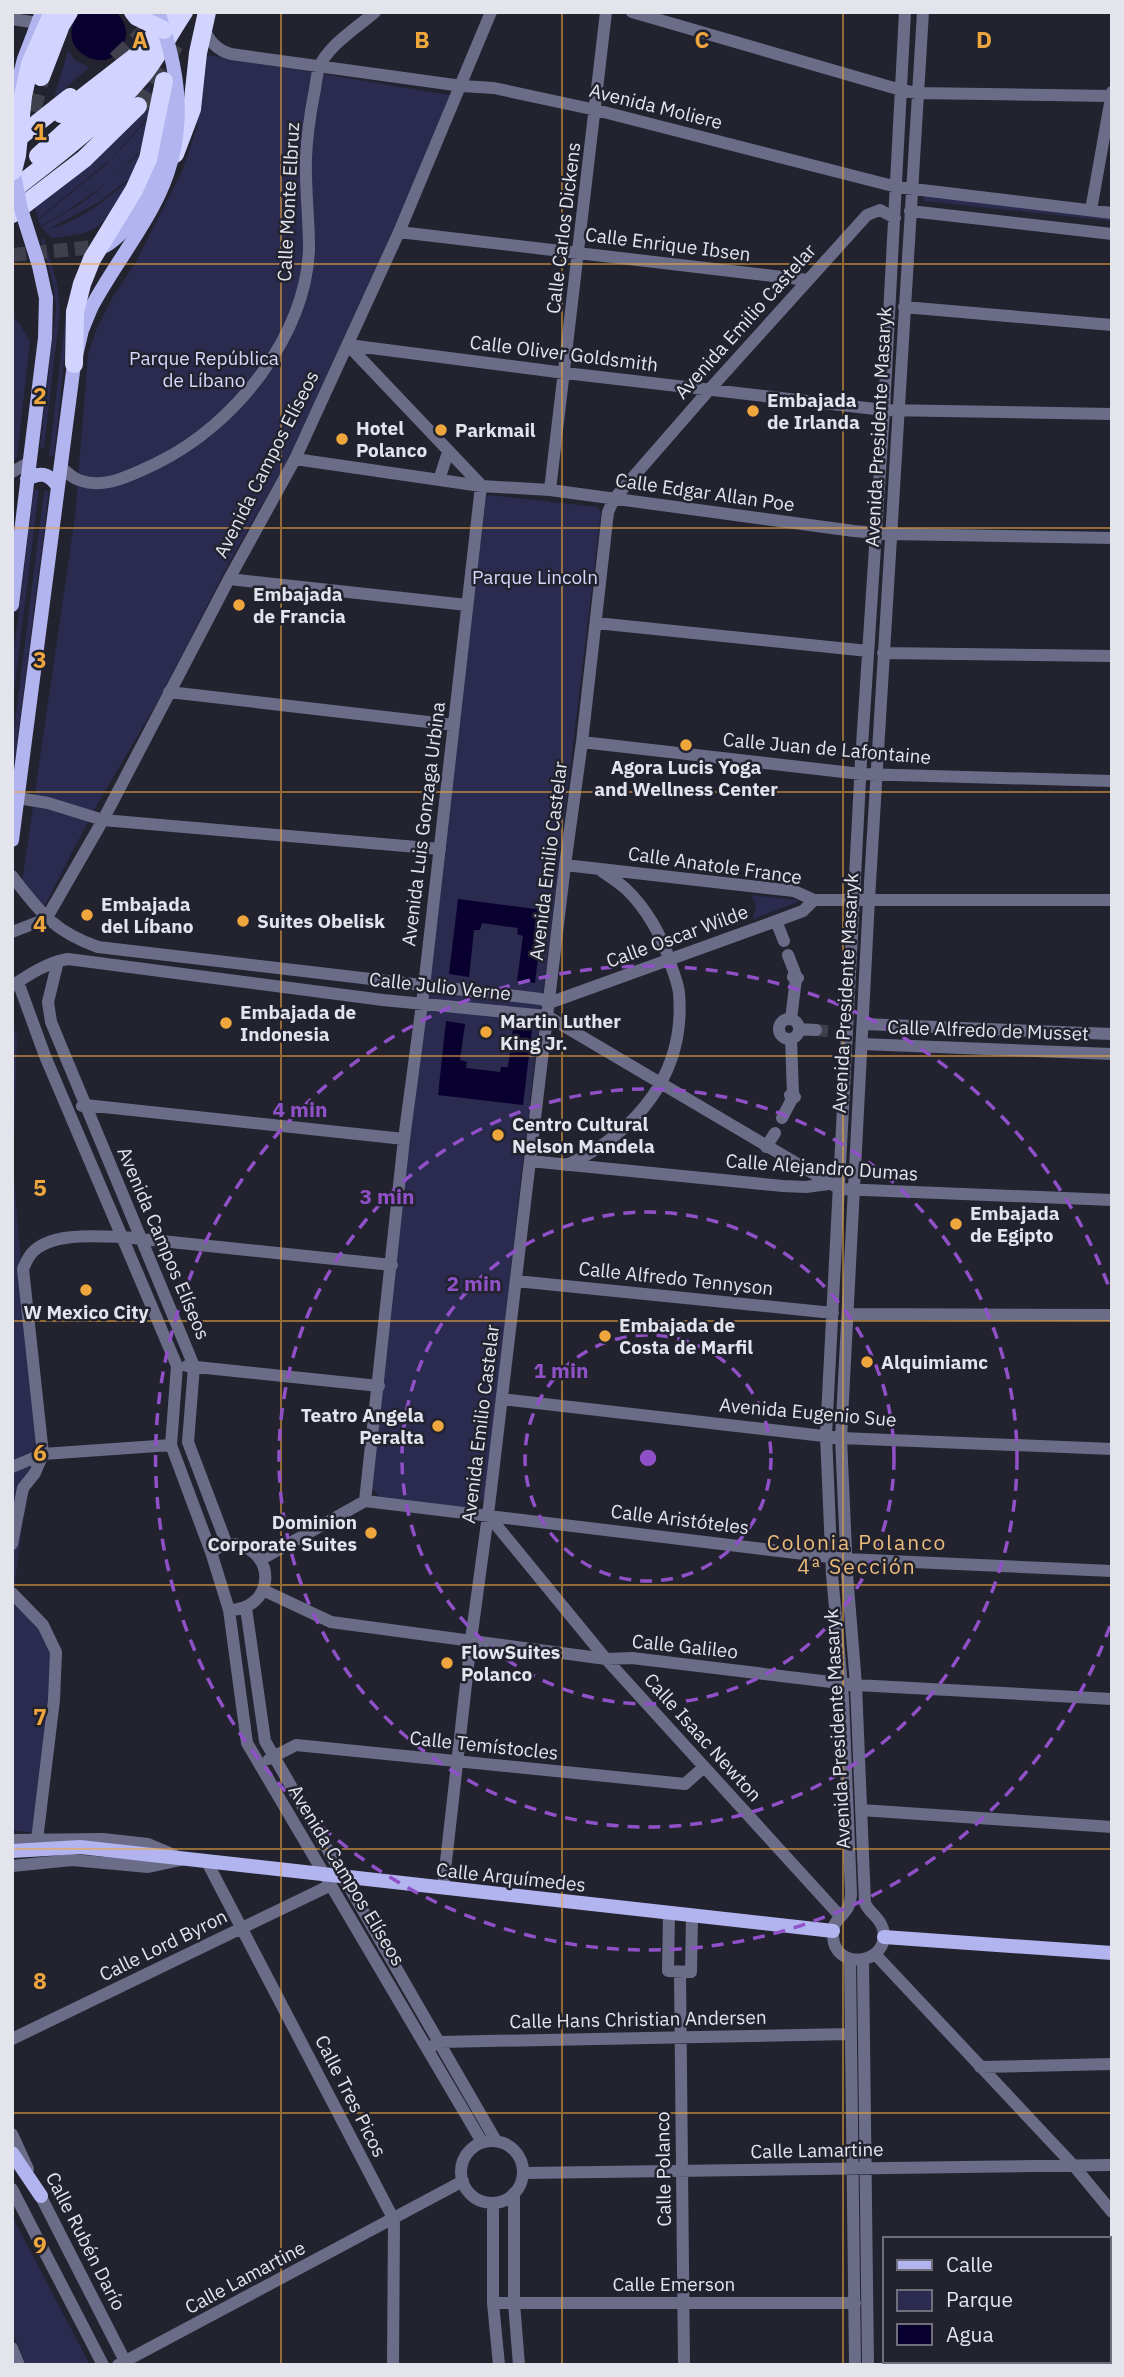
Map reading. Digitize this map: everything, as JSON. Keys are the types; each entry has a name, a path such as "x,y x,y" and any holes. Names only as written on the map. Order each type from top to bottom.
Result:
{"highway":[{"path":"13,170 30,64 40,25 53,12"},
{"path":"41,77 69,12"},
{"path":"133,12 137,17 167,21"},
{"path":"12,191 73,143 114,106 142,75 184,12"},
{"path":"164,164 192,108 205,19"},
{"path":"13,170 101,101 118,84 167,21"},
{"path":"12,153 146,48"},
{"path":"12,143 116,60"},
{"path":"74,364 92,259 130,198 148,159 164,81"},
{"path":"12,214 84,159 138,106"}],"main road":[{"path":"83,310 152,208 164,164 176,135 178,83 169,53 167,21 158,12"},
{"path":"12,74 24,58 40,25"},
{"path":"105,246 129,224 164,164 164,81 169,53"},
{"path":"13,100 24,58"},
{"path":"12,605 45,338 46,311 43,282 21,209 13,170"},
{"path":"12,840 15,798 74,364"},
{"path":"27,479 36,474 44,474 51,477 57,485"},
{"name":"Calle Arquímedes","path":"12,1851 80,1847 333,1880 443,1888 833,1931"},
{"path":"884,1937 1112,1953"},
{"path":"12,2153 41,2196"}],"street":[{"path":"319,67 334,48 375,12"},
{"name":"Avenida Campos Elíseos","path":"46,919 103,820 295,459 399,232 491,12"},
{"name":"Calle Carlos Dickens","path":"550,490 606,12"},
{"path":"632,12 917,93 1111,94 1091,210"},
{"name":"Avenida Presidente Masaryk","path":"884,1937 881,1923 867,1909 865,1903 856,1685 846,1559 841,1438 890,534 895,218 905,12"},
{"name":"Avenida Presidente Masaryk","path":"833,1931 840,1916 851,1903 826,1436 876,532 904,307 923,12"},
{"path":"12,19 40,25"},
{"name":"Avenida Moliere","path":"205,19 211,43 225,52 319,67 494,88 596,110 897,187 1112,213"},
{"name":"Calle Monte Elbruz","path":"60,466 82,481 98,482 135,473 185,449 228,412 276,351 294,320 306,276 309,247 306,158 319,67"},
{"name":"Avenida Emilio Castelar","path":"443,1888 565,865 583,742 608,512 614,499 709,390 867,215 880,210 895,218"},
{"path":"910,211 1112,234"},
{"name":"Calle Enrique Ibsen","path":"399,232 808,280"},
{"path":"904,307 1112,325"},
{"path":"348,345 481,486"},
{"name":"Calle Oliver Goldsmith","path":"348,345 891,410 1112,414"},
{"path":"439,480 448,452"},
{"name":"Calle Edgar Allan Poe","path":"295,459 481,486 550,490 890,534 1112,538"},
{"path":"12,472 30,462"},
{"name":"Avenida Luis Gonzaga Urbina","path":"365,1501 404,1139 481,486"},
{"path":"229,579 467,606"},
{"path":"596,623 869,651"},
{"path":"883,653 1112,656"},
{"path":"169,692 454,725"},
{"name":"Calle Juan de Lafontaine","path":"583,742 861,774 1112,782"},
{"path":"15,798 48,803 103,820 440,849"},
{"name":"Calle Anatole France","path":"565,865 794,891 814,900 1112,900"},
{"path":"567,1165 593,1153 640,1114 661,1084 673,1057 680,1021 679,990 665,945 647,915 626,890 600,869"},
{"name":"Calle Julio Verne","path":"12,876 46,919 75,940 98,947 541,999 548,1010 661,1084 828,1184"},
{"name":"Calle Oscar Wilde","path":"548,1010 669,959 803,911 814,900"},
{"path":"12,932 46,919"},
{"path":"776,921 783,941"},
{"path":"782,1118 792,1096 796,976 788,954"},
{"name":"Avenida Campos Elíseos","path":"58,961 48,1002 51,1022 194,1366 188,1442 227,1545"},
{"name":"Calle Julio Verne","path":"15,984 58,961 94,961 383,1000 548,1010"},
{"path":"383,1000 391,991 385,981"},
{"name":"Avenida Campos Elíseos","path":"15,984 177,1366 172,1445 229,1610 247,1743 433,2045 496,2141"},
{"name":"Calle Alfredo de Musset","path":"863,1024 1112,1034"},
{"path":"794,1029 816,1030"},
{"path":"834,1032 848,1033"},
{"name":"Calle Alfredo de Musset","path":"862,1044 1112,1054"},
{"path":"69,1113 85,1104 404,1139"},
{"path":"766,1147 775,1133"},
{"name":"Calle Alejandro Dumas","path":"530,1161 783,1186 828,1184 840,1189 855,1190 1112,1200"},
{"path":"12,1545 23,1488 35,1474 43,1454 23,1269 33,1252 55,1239 123,1237 392,1265"},
{"name":"Calle Alfredo Tennyson","path":"516,1282 833,1313"},
{"path":"848,1314 1112,1315"},
{"path":"177,1366 379,1386"},
{"name":"Avenida Eugenio Sue","path":"502,1399 841,1438 1112,1449"},
{"path":"12,1467 43,1454 172,1445"},
{"path":"260,1560 365,1501"},
{"name":"Calle Aristóteles","path":"365,1501 846,1559 1112,1571"},
{"name":"Calle Isaac Newton","path":"488,1515 606,1659 840,1916"},
{"path":"211,1552 227,1545 243,1546 260,1560 265,1574 263,1590 256,1601 246,1608 229,1610"},
{"name":"Calle Galileo","path":"263,1590 331,1622 606,1659 632,1658 841,1684 1112,1699"},
{"path":"12,1593 43,1625 56,1652 54,1700 37,1840"},
{"name":"Avenida Campos Elíseos","path":"246,1608 265,1741 333,1880"},
{"name":"Calle Temístocles","path":"260,1765 296,1745 685,1784 704,1767"},
{"path":"861,1810 1112,1827"},
{"name":"Calle Arquímedes","path":"12,1840 103,1839 148,1844 185,1860"},
{"name":"Calle Arquímedes","path":"12,1866 72,1860 148,1867 185,1860"},
{"name":"Calle Tres Picos","path":"207,1862 394,2220 393,2365"},
{"name":"Calle Lord Byron","path":"12,2039 243,1928 333,1880"},
{"path":"669,1913 668,1971 691,1972 692,1916"},
{"path":"833,1931 837,1949 863,1958 980,2067 1074,2166 1112,2212"},
{"path":"863,1958 880,1949 884,1937"},
{"path":"863,1958 851,2034 868,2365"},
{"path":"855,2365 863,1958"},
{"name":"Calle Polanco","path":"680,1972 684,2365"},
{"name":"Calle Hans Christian Andersen","path":"433,2045 851,2034"},
{"name":"Avenida Campos Elíseos","path":"433,2045 482,2142"},
{"path":"980,2067 1112,2064"},
{"name":"Calle Rubén Darío","path":"12,2134 123,2364"},
{"path":"496,2141 513,2148 522,2164 523,2173 514,2193 493,2203 480,2200 470,2193 463,2181 461,2169 472,2148 482,2142 496,2141"},
{"name":"Calle Lamartine","path":"523,2173 1112,2165"},
{"name":"Calle Lamartine","path":"123,2364 463,2181"},
{"path":"12,2189 103,2365"},
{"path":"514,2193 514,2303 519,2365"},
{"path":"493,2203 493,2303 499,2365"},
{"name":"Calle Emerson","path":"493,2303 855,2303"},
{"path":"12,2348 19,2365"}],"green space":[{"path":"68,51 76,61 90,67 54,98"},
{"name":"Parque República de Líbano","path":"202,54 455,96 289,457 229,563 162,694 94,810 43,909 22,883 75,516 88,355 97,328 114,295 136,262 182,171 197,127"},
{"path":"150,85 149,116 111,159 38,219 34,205"},
{"path":"149,118 143,148 113,178 143,150 133,176 99,202 49,229 83,215 133,177 120,201 112,206 119,203 112,213 91,230 52,238 41,227 82,203 108,182 41,226 38,220 107,164"},
{"path":"924,192 1112,212 1112,221 924,201"},
{"path":"41,239 44,239 57,283 60,310 44,448 40,447 56,308"},
{"path":"71,295 54,457 49,456 65,321"},
{"path":"12,316 30,342 17,457 12,463"},
{"path":"34,489 39,490 12,708 12,666"},
{"path":"44,491 49,491 13,776 12,745"},
{"name":"Parque Lincoln","path":"490,495 597,507 601,512 523,1160 486,1495 475,1508 381,1499 371,1487 486,497"},
{"path":"751,895 798,902 753,919 756,905"},
{"path":"12,1024 17,1036 13,1169 39,1473 27,1490 14,1590 55,1652 36,1833 12,1830"},
{"path":"12,2216 90,2365 26,2365 12,2331"}],"water":[{"path":"81,12 117,13 124,24 126,35 116,54 106,60 95,60 76,47 72,37 73,25"},
{"path":"458,899 544,910 535,983 517,981 523,936 517,934 518,928 482,923 480,930 474,930 469,977 449,974"},
{"path":"446,1021 465,1024 460,1060 467,1062 466,1068 500,1072 501,1067 508,1067 513,1028 532,1030 523,1105 438,1095"}],"tunnel":[{"path":"116,60 154,24"},
{"path":"138,106 148,96 178,38"},
{"path":"19,135 31,114 41,77"},
{"path":"12,255 105,246"},
{"path":"816,1030 834,1032"}],"place":[{"name":"Embajada de Irlanda","path":"753,411"},
{"name":"Parkmail","path":"441,430"},
{"name":"Hotel Polanco","path":"342,439"},
{"name":"Embajada de Francia","path":"239,605"},
{"name":"Agora Lucis Yoga and Wellness Center","path":"686,745"},
{"name":"Embajada del Líbano","path":"87,915"},
{"name":"Suites Obelisk","path":"243,921"},
{"name":"Embajada de Indonesia","path":"226,1023"},
{"name":"Martin Luther King Jr.","path":"486,1032"},
{"name":"Centro Cultural Nelson Mandela","path":"498,1135"},
{"name":"Embajada de Egipto","path":"956,1224"},
{"name":"W Mexico City","path":"86,1290"},
{"name":"Embajada de Costa de Marfil","path":"605,1336"},
{"name":"Alquimiamc","path":"867,1362"},
{"name":"Teatro Angela Peralta","path":"438,1426"},
{"name":"Dominion Corporate Suites","path":"371,1533"},
{"name":"FlowSuites Polanco","path":"447,1663"}],"district":[{"name":"Colonia Polanco 4ª Sección","path":"857,1554"}]}
